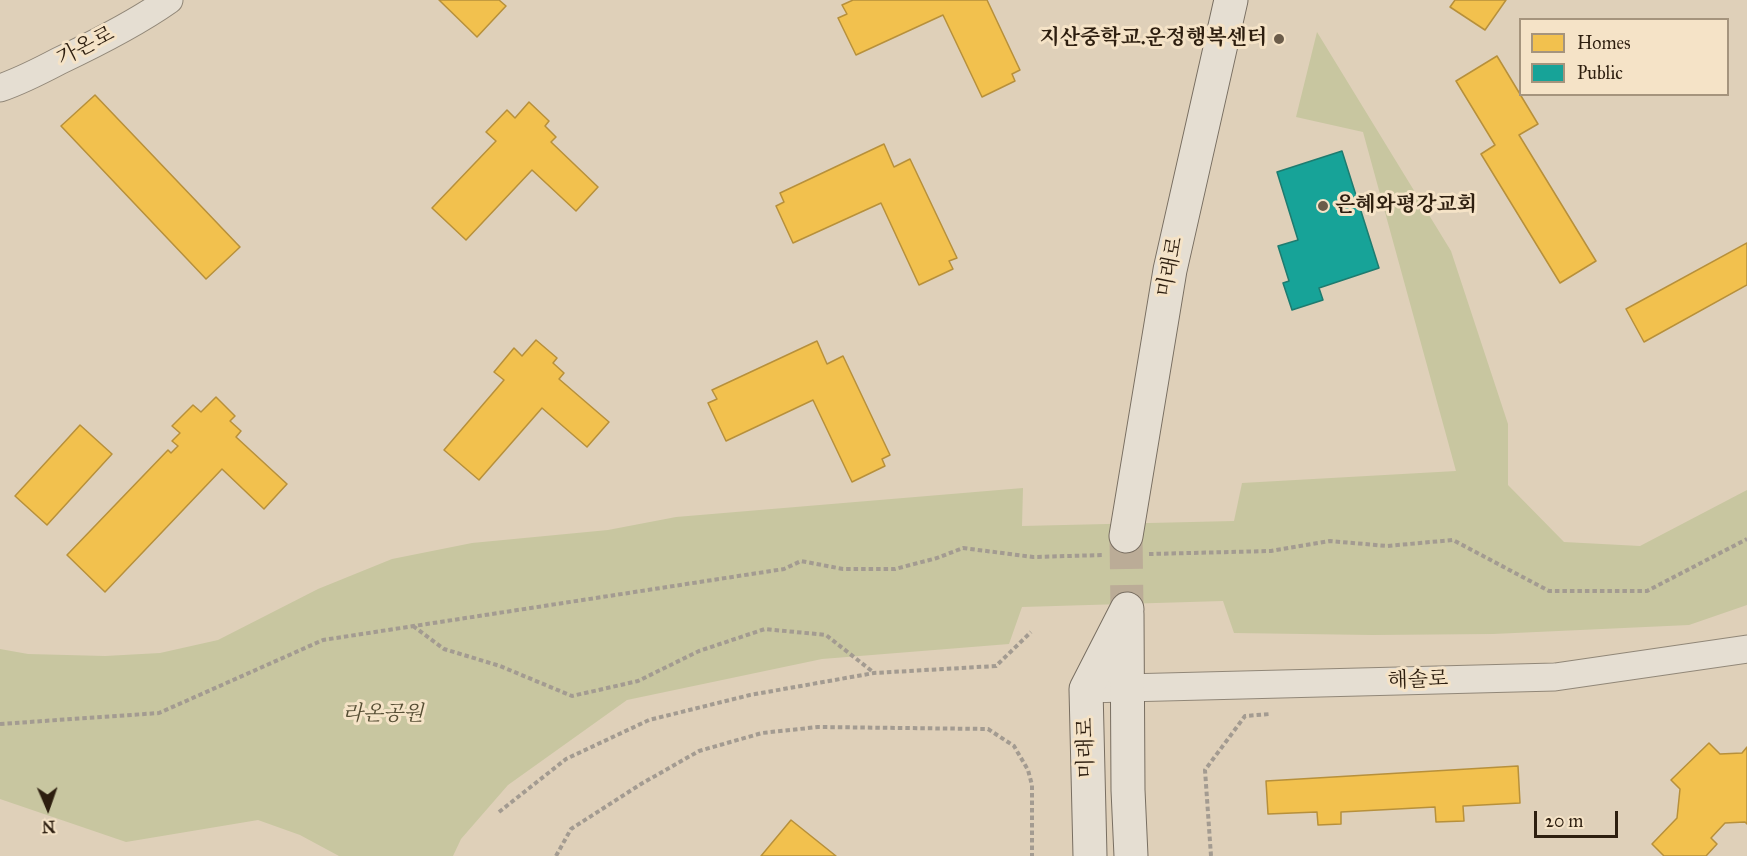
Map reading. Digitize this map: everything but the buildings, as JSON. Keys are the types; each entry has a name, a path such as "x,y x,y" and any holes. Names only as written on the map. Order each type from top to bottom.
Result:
{"main road":[{"name":"미래로","path":"1123,549 1170,270 1231,0"},
{"name":"미래로","path":"1090,856 1086,689 1127,609 1128,790 1131,856"}],"street":[{"name":"가온로","path":"0,88 15,83 92,45 169,0"},
{"name":"해솔로","path":"1086,689 1555,677 1747,649"}],"path":[{"path":"0,724 159,713 323,640 784,569 801,561 843,569 895,569 963,548 1032,557 1123,549 1271,551 1330,541 1387,546 1453,540 1549,591 1647,591 1747,539"},
{"path":"413,626 444,649 500,666 572,696 638,681 699,651 765,629 826,635 874,673"},
{"path":"499,812 566,759 649,720 750,695 874,673 996,666 1031,632"},
{"path":"1210,856 1205,770 1245,716 1280,714"},
{"path":"556,856 571,828 699,751 762,734 818,727 988,729 1014,746 1028,770 1032,784 1032,856"}],"green space":[{"name":"라온공원","path":"1317,32 1451,251 1508,424 1508,485 1564,542 1640,546 1747,490 1747,605 1689,625 1493,634 1372,635 1234,633 1223,601 1022,607 1009,644 822,659 627,700 508,785 461,839 453,856 339,856 300,835 258,820 126,842 0,799 0,649 28,654 105,656 160,653 218,640 318,589 392,559 472,543 608,530 676,517 1023,488 1022,526 1234,521 1242,483 1456,471 1363,132 1296,117"}],"tunnel":[{"path":"1126,536 1127,609"}],"place":[{"name":"지산중학교.운정행복센터","path":"1279,39"},
{"name":"은혜와평강교회","path":"1323,206"}]}
